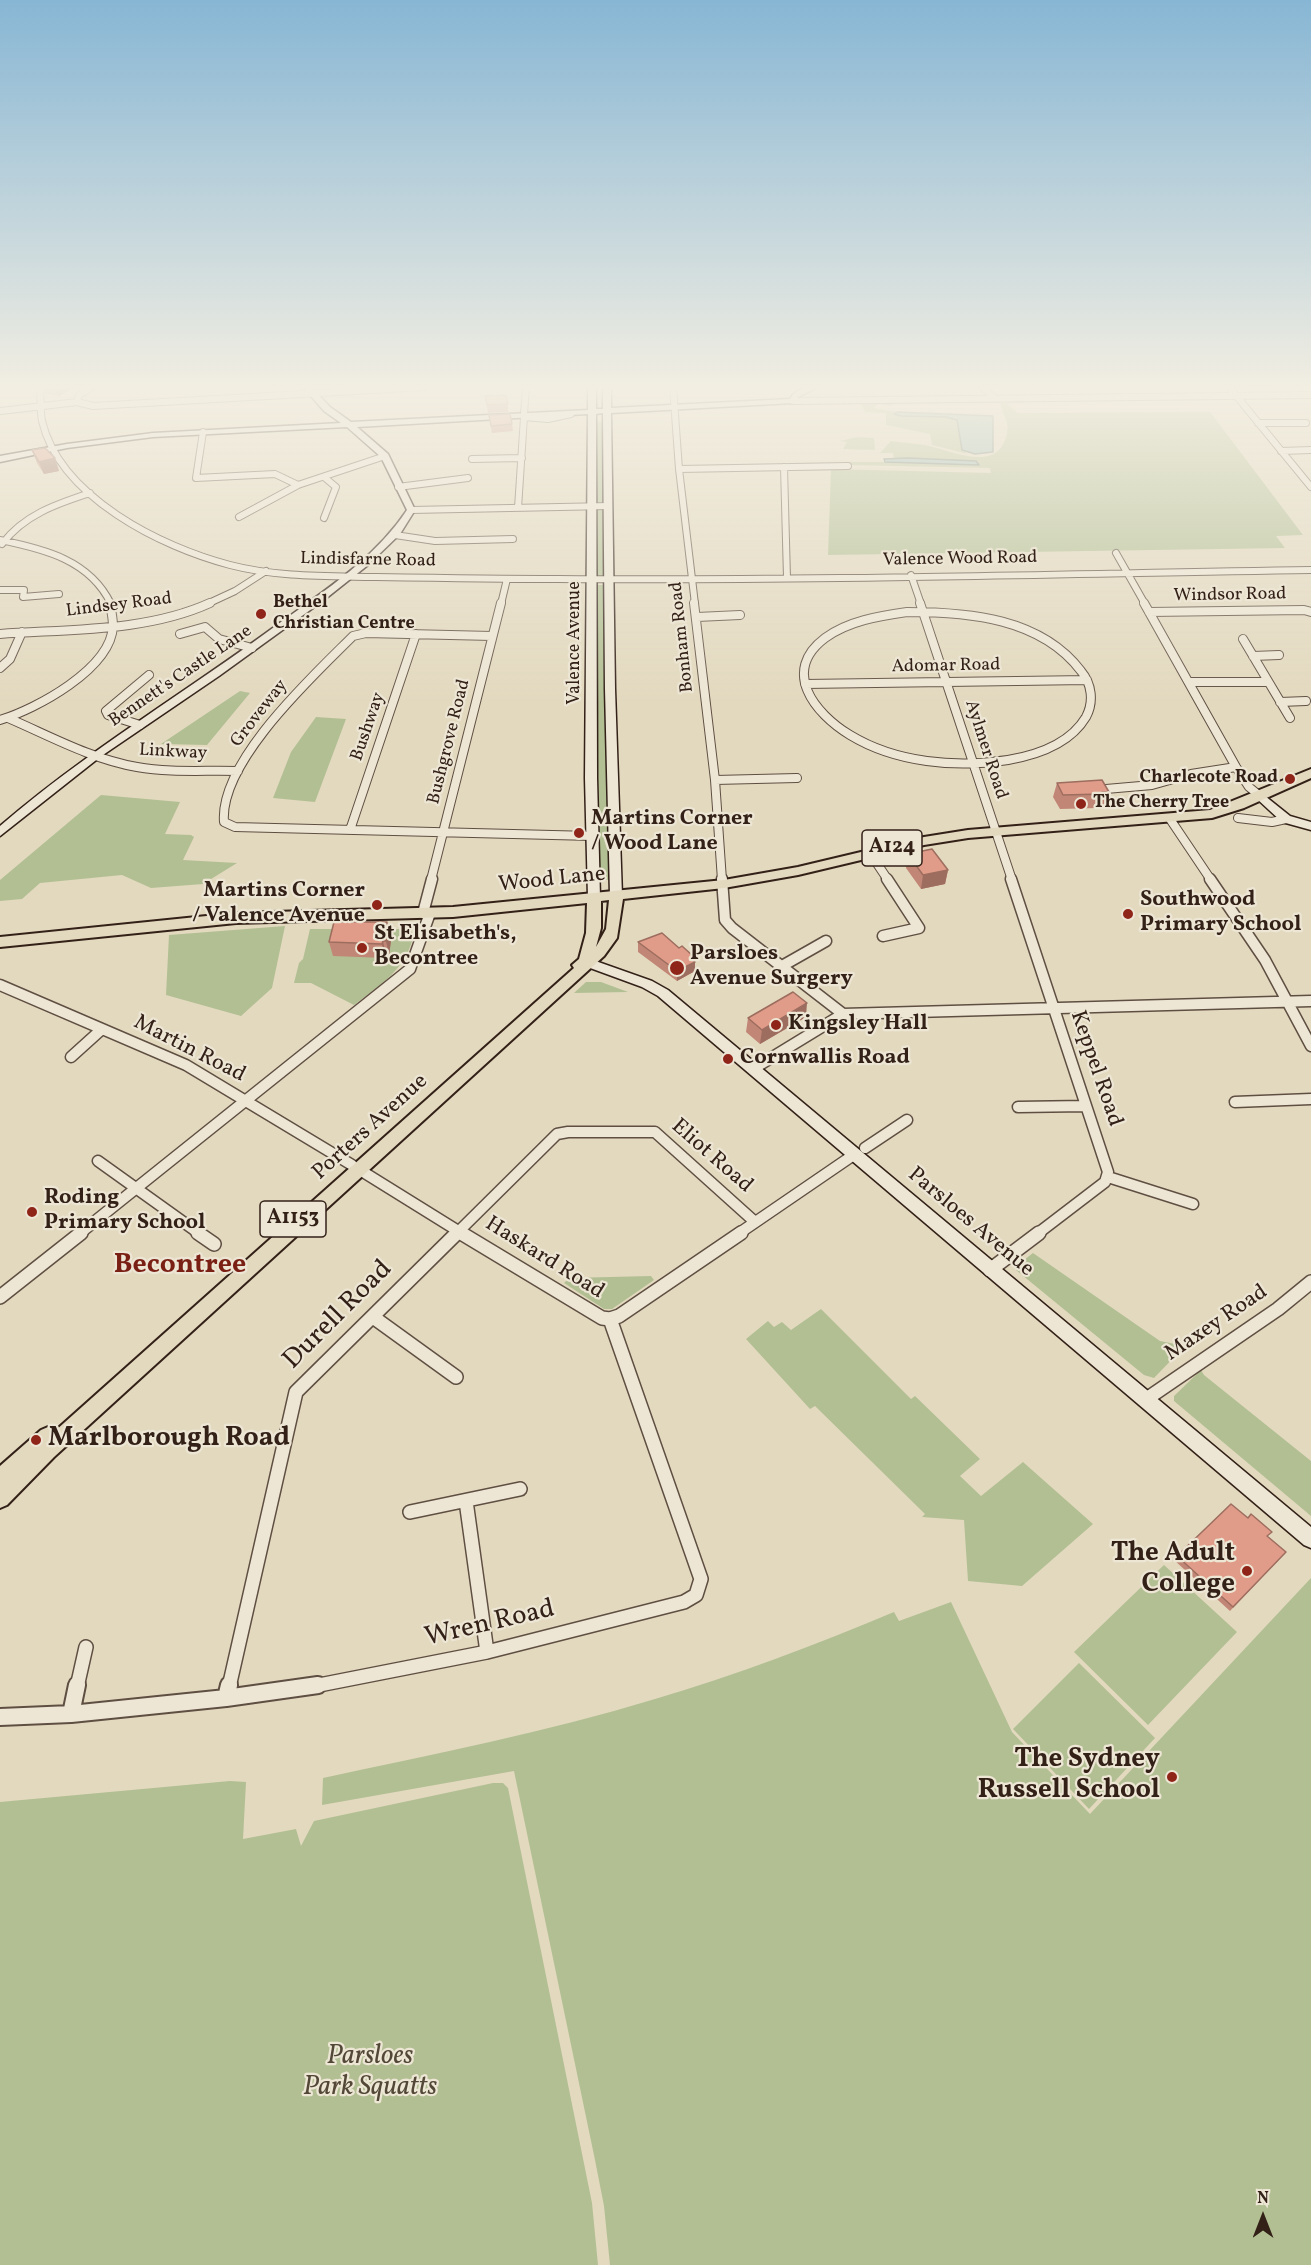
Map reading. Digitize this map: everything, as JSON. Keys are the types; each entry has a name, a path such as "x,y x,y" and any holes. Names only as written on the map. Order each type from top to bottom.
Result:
{"main road":[{"name":"Wood Lane","path":"0,942 236,918 342,913 426,913 724,884 798,871 924,841 996,832 1212,814 1311,773"},
{"name":"Porters Avenue","path":"0,1498 48,1451 574,967 597,957 613,936 616,896"},
{"path":"587,962 586,952 594,928 594,898"},
{"name":"Porters Avenue","path":"0,1479 356,1168"}],"street":[{"path":"1,543 21,522 90,493"},
{"name":"Lindisfarne Road","path":"90,493 142,530 169,544 231,565 266,571 348,576 609,580"},
{"path":"239,517 284,493"},
{"path":"324,518 334,493"},
{"path":"401,493 411,510 609,506"},
{"path":"519,508 520,493"},
{"name":"Valence Avenue","path":"592,493 594,898"},
{"name":"Valence Avenue","path":"609,493 613,829 616,896"},
{"name":"Bonham Road","path":"683,493 715,780 725,920 732,928 843,1014"},
{"path":"785,493 788,578"},
{"name":"Bennett's Castle Lane","path":"0,832 44,794 97,755 252,648 348,576 395,535 405,524 411,510"},
{"path":"395,535 435,541 513,539"},
{"path":"1,543 45,549 85,570 106,590 113,606 113,625 105,650 86,674 53,696 4,719"},
{"path":"1116,553 1249,787 1286,819 1311,826"},
{"name":"Valence Wood Road","path":"609,580 1311,570"},
{"name":"Lindsey Road","path":"0,634 158,620 204,608 244,588 266,571"},
{"name":"Aylmer Road","path":"911,576 996,832"},
{"name":"Bushgrove Road","path":"0,1297 410,969 424,935 426,913 442,833 507,579"},
{"path":"0,591 24,590 23,597 60,594"},
{"name":"Windsor Road","path":"1149,612 1304,610 1311,612"},
{"path":"923,612 955,613 987,618 1032,633 1067,654 1088,680 1092,699 1090,709 1079,728 1051,747 1029,755 973,763 918,758 867,743 824,716 813,703 805,684 804,675 808,658 829,636 851,624 877,616 923,612"},
{"path":"697,616 740,615"},
{"path":"180,634 205,627 219,639 252,648"},
{"path":"0,668 10,659 22,632"},
{"name":"Groveway","path":"492,636 366,633 352,636 293,696 253,746 238,771 222,817 229,825 592,836"},
{"name":"Bushway","path":"350,830 416,634"},
{"path":"1242,639 1290,718"},
{"path":"1253,656 1279,655"},
{"path":"140,725 108,715 106,711 149,675"},
{"name":"Adomar Road","path":"805,684 1088,680"},
{"path":"1189,682 1268,682"},
{"path":"1280,702 1306,701"},
{"name":"Linkway","path":"4,719 134,767 154,770 238,771"},
{"path":"1107,789 1152,785 1191,774 1236,767"},
{"path":"715,780 797,778"},
{"path":"1238,818 1272,822 1286,819"},
{"path":"1170,819 1265,960 1311,1046"},
{"name":"Keppel Road","path":"996,832 1108,1177"},
{"path":"870,854 919,928 883,936"},
{"path":"783,966 826,941"},
{"name":"Parsloes Avenue","path":"587,962 655,988 860,1151 990,1270 1311,1539"},
{"path":"0,998 5,987"},
{"name":"Martin Road","path":"5,987 186,1065 356,1168"},
{"path":"753,1068 843,1014 1289,1004 1311,1001"},
{"path":"71,1057 102,1029"},
{"path":"1235,1101 1311,1099"},
{"path":"1018,1107 1085,1106"},
{"name":"Haskard Road","path":"356,1168 459,1230 544,1286 602,1318 610,1319 619,1316 907,1120"},
{"name":"Eliot Road","path":"459,1230 556,1134 568,1132 651,1131 659,1133 756,1222"},
{"path":"98,1161 214,1244"},
{"path":"990,1270 1108,1177 1193,1203"},
{"name":"Durell Road","path":"226,1698 296,1392 459,1230"},
{"name":"Maxey Road","path":"1145,1400 1278,1309 1311,1282"},
{"path":"373,1317 456,1377"},
{"name":"Wren Road","path":"0,1717 71,1714 226,1698 314,1686 487,1652 684,1602 696,1595 702,1578 610,1319"},
{"path":"410,1512 520,1489"},
{"path":"466,1501 487,1652"},
{"path":"71,1714 86,1647"}],"green space":[{"path":"596,493 606,493 606,502 596,502"},
{"path":"830,493 1271,493 1303,535 1276,536 1285,548 828,555"},
{"path":"596,510 606,510 606,576 597,576"},
{"path":"597,585 607,585 611,880 598,879"},
{"path":"240,691 250,693 207,745 161,744"},
{"path":"316,717 346,719 315,802 273,798 291,752"},
{"path":"101,795 180,802 165,834 194,837 183,860 237,863 203,884 151,888 122,875 40,883 22,899 0,901 0,880"},
{"path":"285,926 272,988 241,1016 166,995 169,935"},
{"path":"310,929 409,929 414,934 399,967 383,983 354,1005 311,983 294,983 299,963 303,959"},
{"path":"586,982 601,982 628,992 574,993"},
{"path":"1033,1253 1160,1341 1180,1345 1181,1350 1154,1378 1144,1375 1016,1270 1015,1267"},
{"path":"651,1276 654,1280 612,1309 604,1309 564,1283 569,1278"},
{"path":"821,1309 911,1399 915,1396 980,1459 960,1476 981,1496 1023,1462 1093,1524 1022,1586 968,1581 964,1520 922,1517 925,1514 815,1406 810,1409 746,1339 768,1321 774,1327 782,1322 791,1330"},
{"path":"1201,1370 1204,1375 1311,1461 1311,1516 1174,1401 1174,1396"},
{"path":"1164,1565 1237,1632 1148,1725 1074,1652"},
{"path":"1311,1578 1311,2265 610,2265 604,2206 514,1771 322,1805 323,1778 490,1742 614,1711 745,1670 894,1612 899,1621 951,1602 1012,1732 1090,1814"},
{"path":"1079,1663 1155,1738 1089,1809 1013,1729"},
{"name":"Parsloes Park Squatts","path":"230,1781 246,1782 243,1839 296,1829 301,1846 314,1821 493,1783 503,1783 508,1788 592,2203 598,2265 0,2265 0,1802"}],"building":[{"path":"1102,780 1109,792 1102,792 1103,794 1063,795 1057,783"},
{"path":"932,849 948,870 923,875 908,854"},
{"path":"334,922 387,922 386,941 382,944 329,942"},
{"path":"662,933 679,948 682,946 693,956 690,958 695,962 677,971 638,942"},
{"path":"793,992 807,1003 762,1030 748,1018"},
{"path":"1231,1504 1248,1518 1251,1514 1272,1532 1267,1536 1286,1552 1233,1607 1177,1556"}],"place":[{"name":"Bethel Christian Centre","path":"261,614"},
{"name":"Charlecote Road","path":"1290,779"},
{"name":"The Cherry Tree","path":"1081,804"},
{"name":"Martins Corner / Wood Lane","path":"579,833"},
{"name":"Martins Corner / Valence Avenue","path":"377,905"},
{"name":"Southwood Primary School","path":"1128,914"},
{"name":"St Elisabeth's, Becontree","path":"362,948"},
{"name":"Parsloes Avenue Surgery","path":"677,968"},
{"name":"Kingsley Hall","path":"776,1025"},
{"name":"Cornwallis Road","path":"728,1059"},
{"name":"Roding Primary School","path":"32,1212"},
{"name":"Marlborough Road","path":"36,1440"},
{"name":"The Adult College","path":"1247,1571"},
{"name":"The Sydney Russell School","path":"1172,1777"}],"district":[{"name":"Becontree","path":"180,1267"}]}
